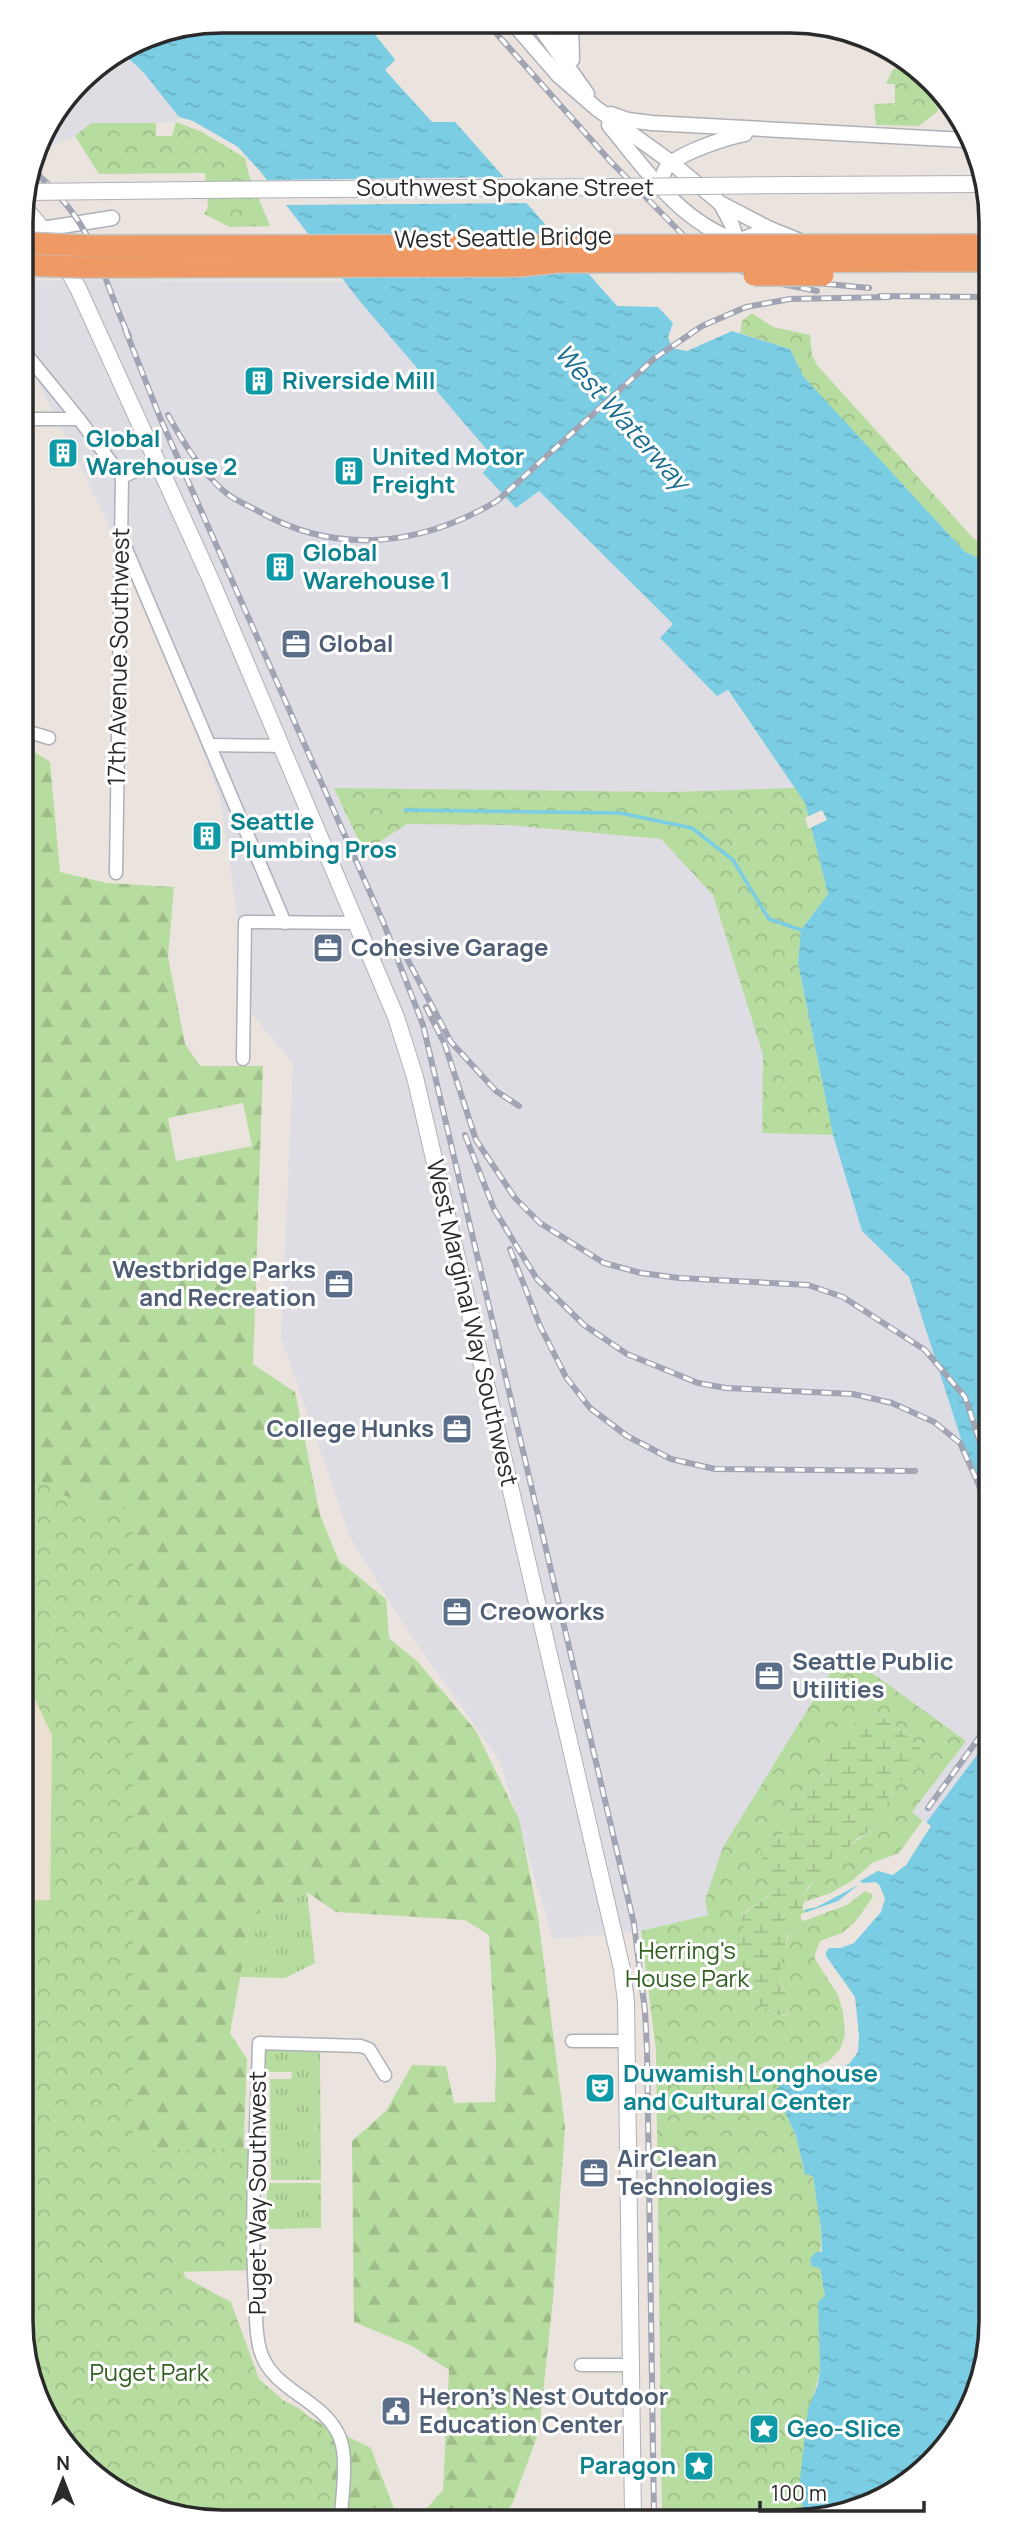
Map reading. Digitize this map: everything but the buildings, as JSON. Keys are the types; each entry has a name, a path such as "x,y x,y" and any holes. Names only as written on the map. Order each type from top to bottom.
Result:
{"highway":[{"path":"34,231 89,246"},
{"name":"West Seattle Bridge","path":"34,244 979,259"},
{"name":"West Seattle Bridge","path":"34,265 518,266 558,262 979,259"}],"main road":[{"name":"Southwest Spokane Street","path":"36,192 974,185"},
{"name":"West Marginal Way Southwest","path":"34,233 78,288 210,578 397,1017 415,1077 615,1932 626,2003 633,2510"}],"street":[{"path":"522,33 558,75 596,108 672,163 720,203 770,229 806,244 838,251 952,252 979,258"},
{"path":"545,33 596,108 660,188 704,227 769,252 796,257 979,259"},
{"path":"561,33 573,71"},
{"path":"572,33 573,71"},
{"path":"596,108 628,120 652,123 959,140"},
{"path":"660,188 665,170 672,163 705,146 734,136 767,131"},
{"path":"720,203 737,241"},
{"path":"34,230 112,218"},
{"path":"737,241 770,229"},
{"path":"34,364 121,477 156,462"},
{"path":"34,419 79,419"},
{"name":"17th Avenue Southwest","path":"116,873 121,477"},
{"path":"121,537 285,923"},
{"path":"34,733 49,738"},
{"path":"210,745 282,746"},
{"path":"243,1059 244,922 357,923"},
{"path":"572,2041 626,2041"},
{"name":"Puget Way Southwest","path":"341,2510 341,2440 329,2419 320,2410 269,2371 259,2347 252,2264 259,2043 361,2046 369,2049 384,2075"},
{"path":"581,2365 631,2365"}],"shaded area":[{"path":"129,59 179,117 176,122 91,123 75,136 50,147 72,107 107,72"},
{"path":"34,280 346,282 495,458 484,473 516,508 539,491 673,624 660,638 727,690 795,788 671,792 334,788 364,852 407,824 507,825 661,839 713,895 763,1055 762,1132 833,1135 862,1231 909,1277 932,1346 978,1373 978,1775 936,1830 912,1813 708,1915 641,1931 553,1939 500,1761 409,1633 351,1539 281,1338 293,1064 252,1014 220,798 147,600 34,374"},
{"path":"33,1695 52,1735 50,1901 33,1901"}],"green space":[{"path":"893,69 900,69 914,80 936,103 938,111 919,126 876,125 874,104 895,103 895,84 886,84"},
{"path":"176,122 202,132 245,158 249,175 270,226 230,227 204,214 208,208 205,173 99,174 75,136 91,123 156,123 156,136 172,136"},
{"path":"752,313 773,327 810,335 812,355 817,365 979,542 979,558 965,552 802,376 790,349 740,333 742,321"},
{"name":"Puget Park","path":"34,751 50,762 60,872 107,883 174,887 168,957 185,1044 200,1066 263,1066 253,1364 295,1392 320,1515 339,1561 386,1599 389,1638 418,1662 476,1731 519,1819 538,1916 565,2127 553,2299 539,2431 508,2510 425,2510 443,2490 449,2370 412,2346 354,2322 352,2141 386,2111 412,2065 446,2066 454,2103 495,2102 496,2060 489,1935 465,1920 336,1912 307,1892 251,1917 230,2033 247,2059 242,2187 183,2266 191,2312 242,2369 290,2408 371,2448 394,2510 222,2510 185,2506 162,2500 117,2478 98,2463 98,2445 80,2445 72,2436 48,2393 36,2349 116,2107 52,1735 33,1695","holes":["243,1103 252,1146 176,1161 168,1118"]},
{"path":"334,788 671,792 795,788 805,803 828,894 801,930 798,963 833,1135 762,1133 763,1055 713,895 661,839 507,825 407,824 364,852"},
{"name":"Puget Park","path":"33,1476 57,1492 91,1507 133,1510 133,2151 259,2148 258,2270 175,2272 231,2302 259,2379 319,2426 330,2448 332,2482 330,2510 222,2510 185,2506 162,2500 117,2478 98,2463 98,2445 80,2445 59,2415 48,2393 40,2370 33,2321 33,1901 50,1900 52,1735 33,1695"},
{"name":"Herring's House Park","path":"843,1652 966,1741 912,1812 925,1823 908,1847 862,1888 875,1891 841,1993 848,2036 832,2063 775,2090 796,2136 805,2174 813,2176 821,2232 818,2266 825,2296 818,2303 821,2361 799,2488 803,2509 662,2510 656,2050 641,1931 708,1915 705,1900 723,1847","holes":["874,1711 895,1725 931,1758 895,1785 875,1828 832,1858 804,1894 807,1903 804,1917 789,1935 781,1962 781,1977 788,1999 789,2015 780,2016 756,2003 750,1975 727,1952 745,1935 741,1915 776,1890 761,1855 761,1848 766,1836 774,1837 784,1832 789,1821 791,1800 823,1782 825,1753 849,1727"]},
{"path":"873,1711 895,1725 932,1758 895,1785 875,1828 857,1839 808,1887 804,1894 806,1909 802,1919 787,1938 785,1946 781,1977 790,2002 790,2014 780,2016 756,2003 750,1975 727,1953 737,1944 741,1916 776,1890 763,1863 762,1842 766,1836 774,1837 784,1832 789,1821 791,1800 823,1782 825,1753 849,1727"},
{"path":"307,1892 315,1963 285,1978 240,1977 251,1917"},
{"path":"266,2049 320,2049 321,2180 271,2180 270,2079 291,2079 292,2072 266,2072"},
{"path":"267,2183 321,2183 321,2228 267,2229"}],"water":[{"name":"West Waterway","path":"210,34 374,34 617,306 658,307 673,323 668,337 672,348 687,351 732,331 790,349 803,376 965,552 979,558 978,1493 909,1277 862,1231 833,1135 798,963 801,930 828,894 805,803 728,690 717,696 660,638 673,624 539,491 516,508 483,473 494,458 358,299 260,171 238,147 193,121 179,117 129,59 162,43 185,37"},
{"path":"978,1753 978,2333 975,2358 969,2381 953,2415 940,2436 914,2463 895,2478 862,2495 839,2503 803,2509 799,2488 808,2409 818,2384 820,2369 818,2302 825,2296 820,2268 811,2266 810,2259 816,2252 822,2252 821,2229 813,2176 805,2174 796,2136 775,2090 789,2078 832,2063 848,2036 847,2011 817,1950 844,1937 876,1897 865,1887 845,1902 804,1917 807,1903 818,1902 908,1847"}],"pier":[{"path":"398,57 459,122 432,122 385,70"},
{"path":"509,177 531,203 282,205 263,180"},
{"path":"822,810 827,820 808,829 805,818"},
{"path":"923,1820 931,1826 906,1865 893,1875 878,1871 860,1881 876,1882 880,1886 885,1899 881,1912 854,1943 841,1948 829,1948 826,1952 826,1956 855,1997 858,2052 850,2063 835,2072 789,2078 830,2060 840,2049 845,2035 843,2012 838,1995 815,1959 815,1954 820,1941 842,1933 855,1922 873,1897 865,1891 847,1905 804,1921 801,1914 838,1901 858,1885 817,1907 802,1910 804,1902 831,1893 853,1880 872,1863 899,1853"}],"waterway":[{"path":"405,810 620,813 692,828 733,860 769,919 801,930"}],"railway":[{"path":"496,34 611,162 691,243 732,268 777,283 817,291"},
{"path":"39,176 79,222 94,249 129,336"},
{"path":"806,282 869,288"},
{"path":"880,296 979,297"},
{"path":"168,415 200,466 216,484 236,500 288,525 318,535 379,540 409,536 439,528 497,501 655,358 702,326 746,307 790,299 889,297"},
{"path":"125,329 161,420 384,924 423,1025 634,1924 647,2050 654,2510"},
{"path":"402,949 451,1042 496,1091 519,1106"},
{"path":"426,1007 445,1045 476,1140 515,1198 540,1223 604,1263 641,1273 679,1278 808,1285 843,1297 925,1350 965,1397 978,1437"},
{"path":"465,1135 494,1209 537,1279 584,1325 627,1354 698,1383 726,1388 853,1394 892,1403 934,1422 960,1443 978,1484"},
{"path":"510,1249 540,1326 566,1377 590,1408 627,1436 671,1459 715,1469 915,1471"},
{"path":"928,1808 978,1739"}],"place":[{"name":"Riverside Mill","path":"259,381"},
{"name":"Global Warehouse 2","path":"63,453"},
{"name":"United Motor Freight","path":"349,471"},
{"name":"Global Warehouse 1","path":"280,567"},
{"name":"Global","path":"296,644"},
{"name":"Seattle Plumbing Pros","path":"207,836"},
{"name":"Cohesive Garage","path":"328,948"},
{"name":"Westbridge Parks and Recreation","path":"339,1284"},
{"name":"College Hunks","path":"457,1429"},
{"name":"Creoworks","path":"457,1612"},
{"name":"Seattle Public Utilities","path":"769,1676"},
{"name":"Duwamish Longhouse and Cultural Center","path":"600,2088"},
{"name":"AirClean Technologies","path":"594,2173"},
{"name":"Heron's Nest Outdoor Education Center","path":"396,2411"},
{"name":"Geo-Slice","path":"764,2429"},
{"name":"Paragon","path":"699,2466"}]}
